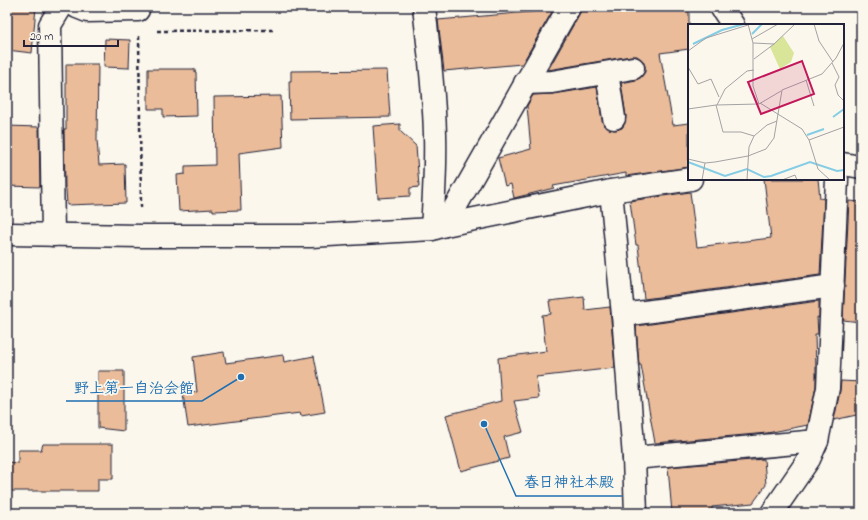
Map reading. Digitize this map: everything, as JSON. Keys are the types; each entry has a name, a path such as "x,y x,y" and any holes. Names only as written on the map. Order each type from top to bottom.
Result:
{"street":[{"path":"53,235 50,25 61,7"},
{"path":"77,7 87,10 138,10"},
{"path":"424,7 432,84 438,227"},
{"path":"438,227 526,83 569,7"},
{"path":"721,7 732,24"},
{"path":"526,83 552,82 633,68"},
{"path":"606,72 614,118"},
{"path":"844,164 861,167"},
{"path":"7,234 311,236 438,227 610,191 688,180"},
{"path":"772,513 809,459 817,441 828,388 838,180"},
{"path":"610,191 624,315 634,458 636,513"},
{"path":"624,315 833,286"},
{"path":"634,458 817,441"}],"path":[{"path":"138,10 142,236"},
{"path":"139,32 276,30"}],"building":[{"path":"7,7 36,7 32,53 7,50"},
{"path":"581,7 689,7 688,49 660,53 673,125 688,123 688,167 626,176 626,173 553,186 554,188 514,198 511,184 505,186 498,158 531,149 527,106 533,95 554,94 597,87 604,126 609,129 616,130 622,128 625,123 626,116 621,83 636,80 645,72 645,66 642,60 637,56 548,70 580,13"},
{"path":"553,10 522,64 444,71 438,20"},
{"path":"105,39 130,40 129,68 104,67"},
{"path":"66,64 98,64 97,140 99,165 125,164 126,203 67,205 65,188 64,129 66,129"},
{"path":"148,69 195,69 197,116 163,117 163,109 148,109"},
{"path":"387,70 390,117 290,119 289,81 291,81 291,71"},
{"path":"281,96 283,147 239,153 241,210 213,211 213,209 179,211 177,175 185,174 185,166 215,165 214,97"},
{"path":"400,124 400,131 416,146 419,187 410,188 410,196 378,198 373,126"},
{"path":"7,126 39,127 40,187 7,186"},
{"path":"764,180 818,180 820,198 824,199 820,275 644,299 638,245 636,245 630,201 690,192 697,247 771,238"},
{"path":"849,201 861,202 861,322 843,320"},
{"path":"584,297 585,310 610,307 615,368 536,377 539,398 514,401 523,432 504,437 509,458 461,471 446,415 501,401 498,358 546,351 542,315 551,314 549,301"},
{"path":"819,301 819,318 817,317 818,334 815,334 816,386 808,425 767,433 655,443 641,365 639,365 636,326"},
{"path":"224,352 226,363 283,355 284,362 314,356 325,412 301,416 300,413 188,427 183,394 197,392 193,357"},
{"path":"98,371 124,371 124,431 98,428"},
{"path":"841,381 861,382 861,414 834,420 840,391"},
{"path":"43,444 113,444 113,479 98,479 98,491 7,491 7,462 18,463 18,450 41,450"},
{"path":"764,459 766,485 753,503 712,507 712,513 672,513 668,467"}],"place":[{"name":"野上第一自治会館","path":"241,377"},
{"name":"春日神社本殿","path":"484,424"}]}
